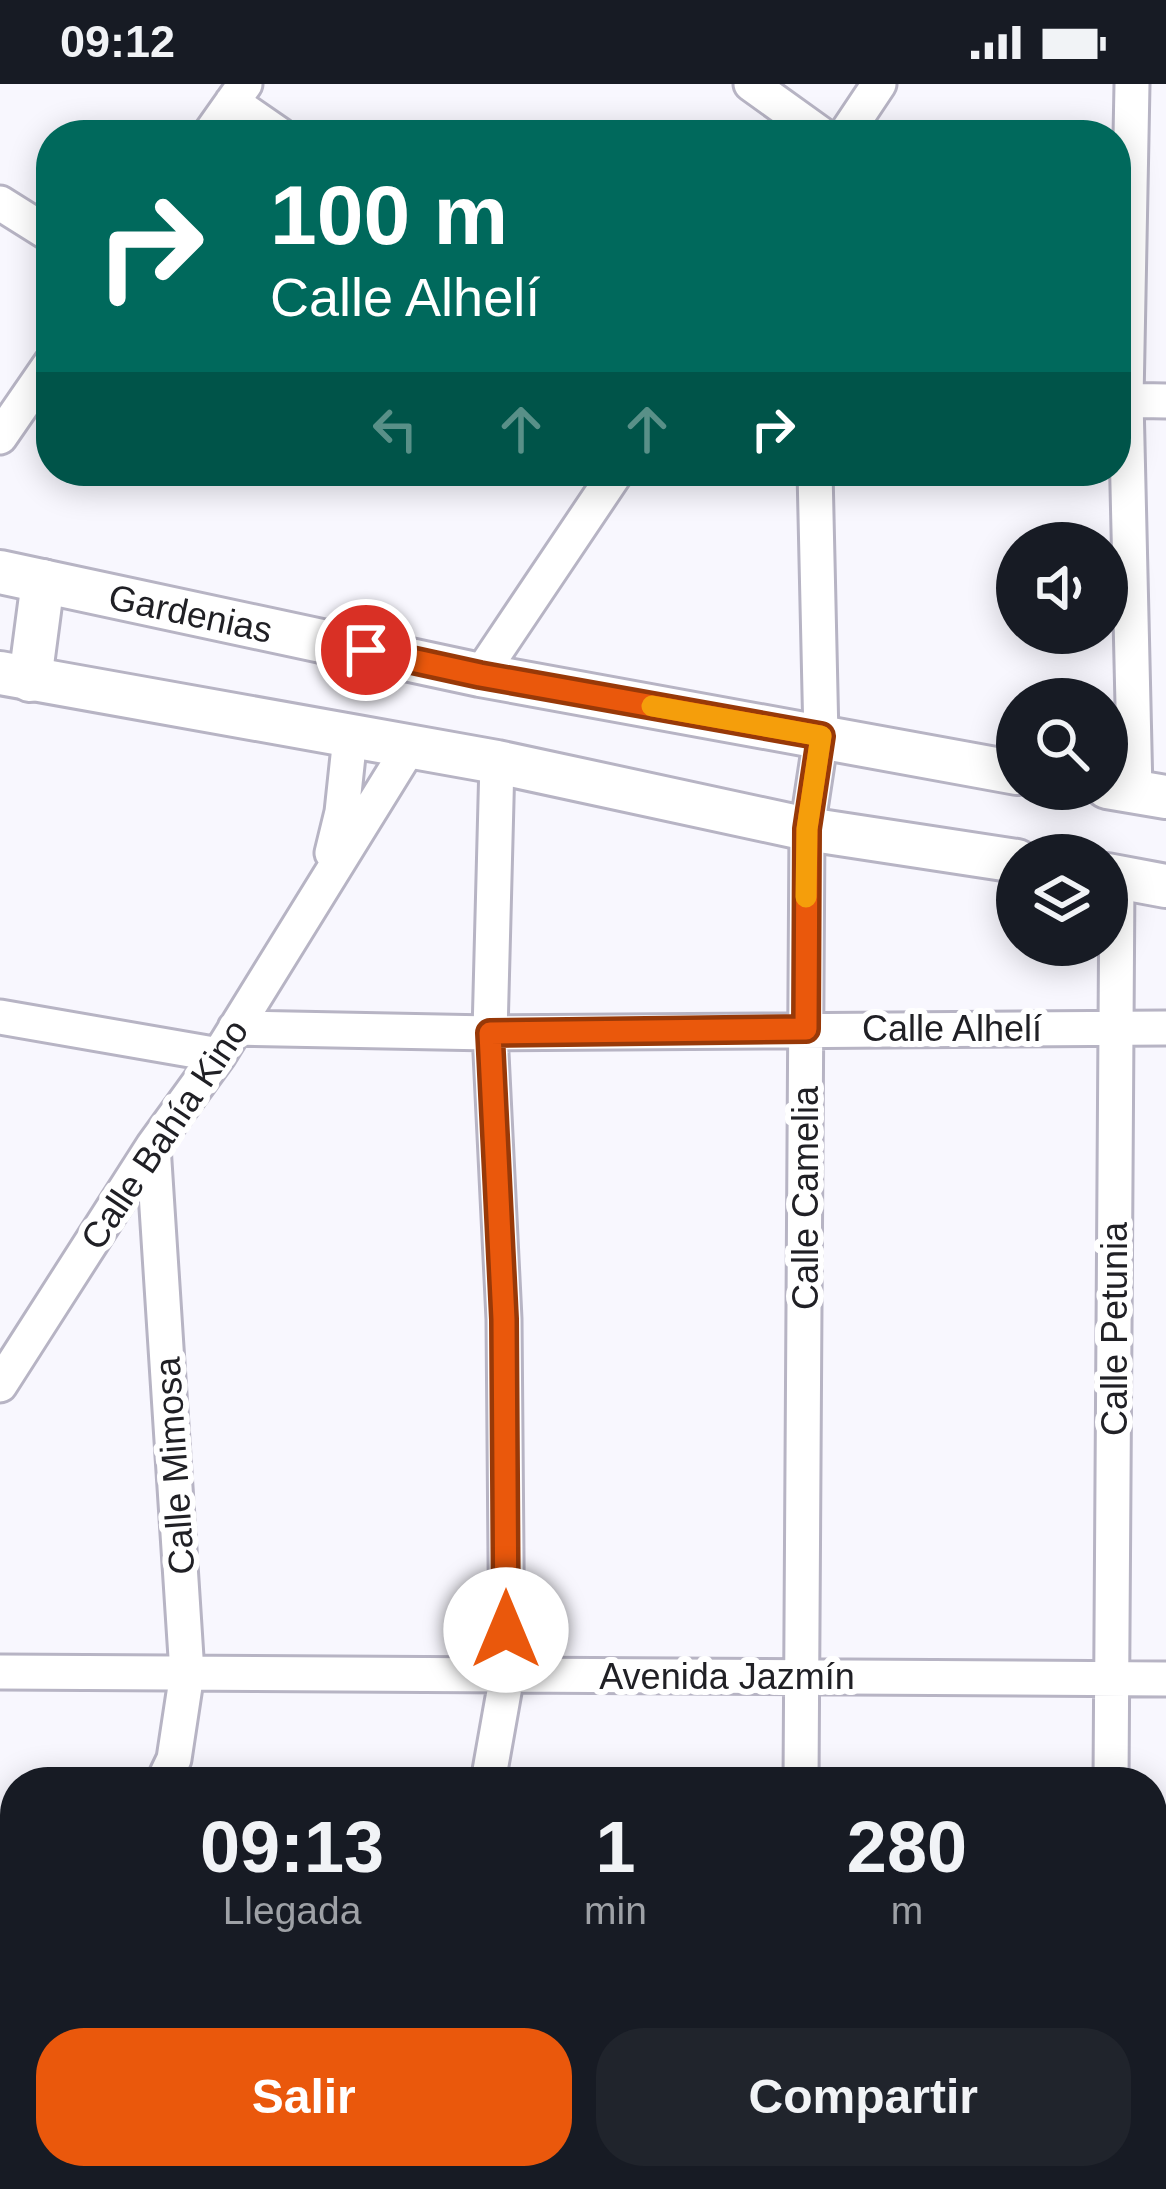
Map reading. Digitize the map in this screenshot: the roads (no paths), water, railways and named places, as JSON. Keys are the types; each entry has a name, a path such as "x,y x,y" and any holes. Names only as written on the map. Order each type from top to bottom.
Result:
{"street":[{"path":"751,84 801,120"},
{"path":"855,120 879,84"},
{"path":"1131,120 1132,84"},
{"path":"220,120 239,93 265,120"},
{"path":"0,203 36,226"},
{"path":"0,437 36,385"},
{"path":"1131,400 1166,400"},
{"path":"480,675 607,486"},
{"name":"Calle Camelia","path":"801,1767 807,829 821,736 815,486"},
{"path":"1124,486 1136,792"},
{"name":"Gardenias","path":"0,572 480,675 996,768"},
{"path":"43,581 15,677 497,762 807,829 996,858"},
{"name":"Calle Bahía Kino","path":"324,880 342,812 350,736"},
{"name":"Calle Bahía Kino","path":"0,1384 153,1146 227,1042 410,746"},
{"path":"491,1767 506,1675 504,1319 490,1033 497,762"},
{"path":"1128,879 1166,886"},
{"name":"Calle Petunia","path":"1111,1767 1114,966"},
{"name":"Calle Alhelí","path":"0,1017 227,1042 490,1033 1166,1028"},
{"name":"Calle Mimosa","path":"153,1146 187,1673 170,1767"},
{"name":"Avenida Jazmín","path":"0,1672 1166,1679"}]}
